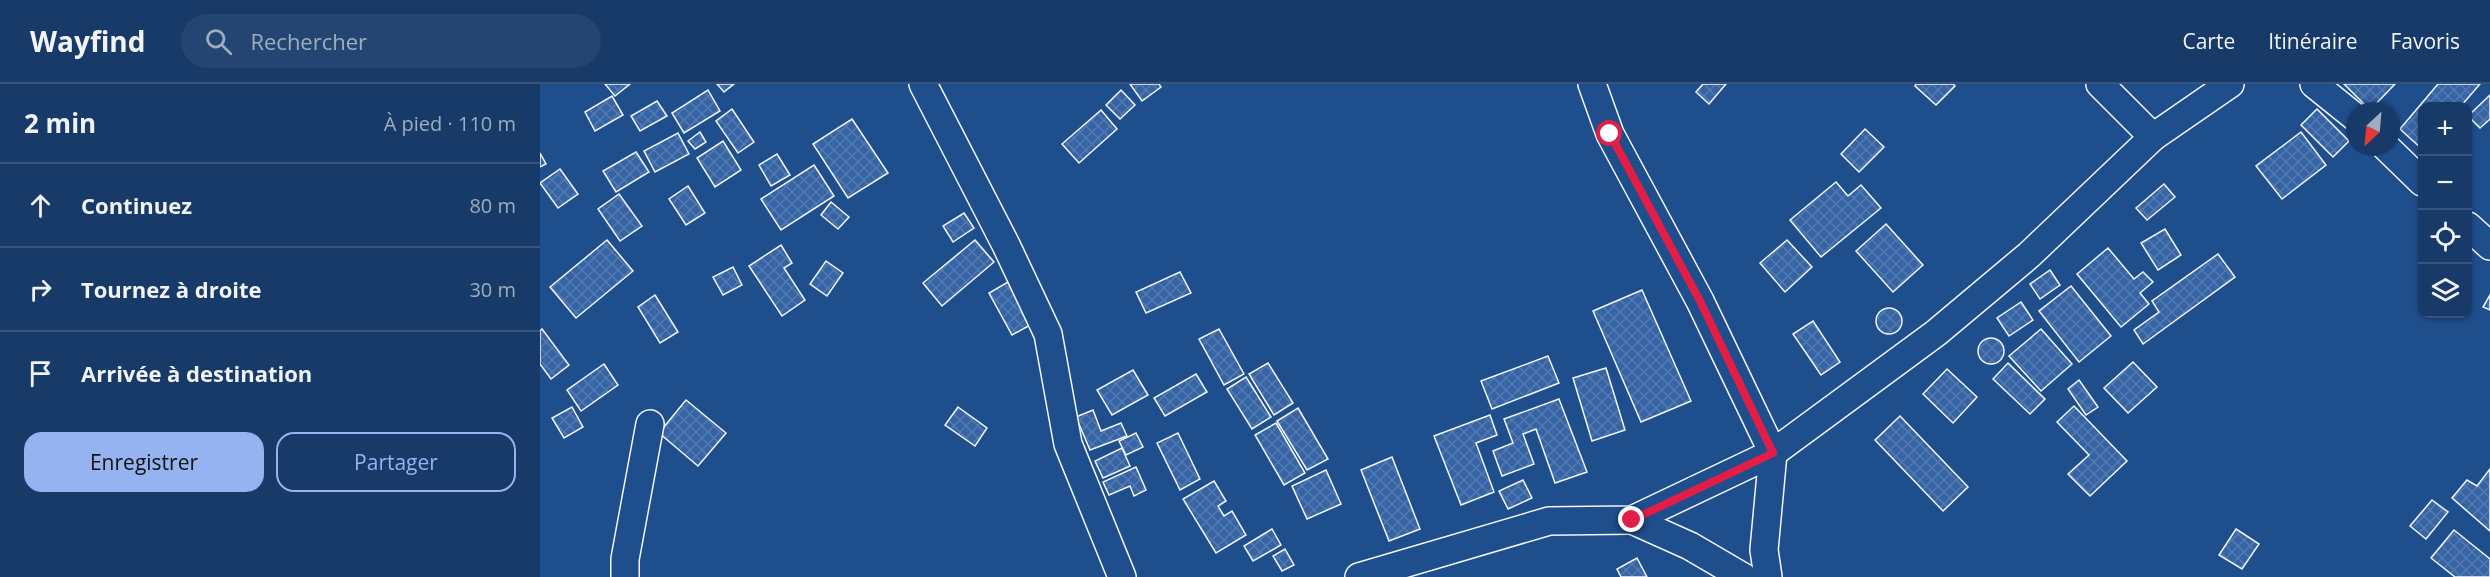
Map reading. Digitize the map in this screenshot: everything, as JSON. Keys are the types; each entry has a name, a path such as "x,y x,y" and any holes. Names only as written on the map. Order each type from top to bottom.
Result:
{"street":[{"path":"923,84 1006,245 1048,334 1068,444 1122,577"},
{"path":"1592,84 1610,134 1700,301 1773,453 1764,550 1768,577"},
{"path":"2100,84 2153,137"},
{"path":"1359,577 1549,521 1632,520 1773,453 1945,326 2029,255 2153,137 2230,84"},
{"path":"2314,84 2346,110"},
{"path":"2395,156 2418,178"},
{"path":"2472,230 2490,246"},
{"path":"625,577 625,559 650,424"},
{"path":"1632,520 1690,546 1743,577"}],"building":[{"path":"605,84 630,84 615,96"},
{"path":"717,84 734,84 724,92"},
{"path":"1130,84 1159,84 1161,87 1142,101"},
{"path":"1703,84 1726,84 1709,104 1696,92"},
{"path":"1916,84 1953,84 1955,86 1936,105 1915,86"},
{"path":"2344,84 2395,84 2378,102 2362,102"},
{"path":"2438,84 2480,84 2464,102 2423,102"},
{"path":"708,90 720,111 684,133 672,113"},
{"path":"1121,90 1135,105 1120,119 1106,105"},
{"path":"2490,95 2490,119 2480,128 2472,120 2472,112"},
{"path":"612,96 623,115 595,131 585,112"},
{"path":"657,101 667,116 640,131 631,116"},
{"path":"2418,108 2418,145 2400,129"},
{"path":"732,109 754,142 738,153 716,121"},
{"path":"2317,109 2346,138 2346,144 2333,157 2301,125"},
{"path":"1101,110 1117,129 1079,163 1062,144"},
{"path":"852,119 888,173 848,198 813,144"},
{"path":"1865,129 1884,147 1859,172 1841,154"},
{"path":"700,132 706,142 695,149 688,141"},
{"path":"2301,132 2326,165 2282,199 2256,166"},
{"path":"678,133 689,154 655,172 644,151"},
{"path":"723,141 741,170 715,187 697,158"},
{"path":"636,152 649,172 616,192 603,171"},
{"path":"540,153 546,164 540,167"},
{"path":"777,154 790,175 771,186 759,165"},
{"path":"814,165 834,196 781,230 761,199"},
{"path":"560,169 578,194 558,208 540,183"},
{"path":"1836,182 1848,196 1861,185 1881,208 1821,257 1790,220"},
{"path":"2164,184 2175,197 2147,220 2136,208"},
{"path":"688,186 705,213 686,225 669,199"},
{"path":"619,194 642,226 620,241 598,209"},
{"path":"831,202 849,217 838,229 821,215"},
{"path":"964,213 974,228 953,242 943,226"},
{"path":"1886,224 1923,265 1893,292 1856,251"},
{"path":"2165,229 2181,255 2158,270 2141,243"},
{"path":"607,240 633,271 576,318 550,287"},
{"path":"975,240 994,262 942,306 923,283"},
{"path":"1787,240 1812,267 1785,292 1760,263"},
{"path":"781,245 792,263 784,268 805,300 782,316 749,266"},
{"path":"2108,248 2134,279 2143,272 2153,282 2140,293 2149,304 2121,327 2077,274"},
{"path":"2218,254 2235,277 2143,344 2134,330 2159,312 2152,301"},
{"path":"826,261 843,273 827,296 810,284"},
{"path":"733,267 742,285 723,295 713,277"},
{"path":"2050,270 2060,285 2040,299 2030,284"},
{"path":"1180,272 1191,293 1146,313 1136,292"},
{"path":"1008,282 1032,324 1012,335 989,293"},
{"path":"2071,286 2111,336 2079,362 2039,311"},
{"path":"1642,290 1691,401 1641,422 1593,311"},
{"path":"655,295 678,332 660,343 638,307"},
{"path":"2490,295 2490,310 2483,307"},
{"path":"2021,302 2033,320 2009,336 1997,318"},
{"path":"1889,308 1898,312 1902,321 1898,330 1889,334 1880,330 1876,321 1880,312"},
{"path":"1813,321 1840,362 1821,375 1793,334"},
{"path":"542,329 569,365 551,379 540,364 540,331"},
{"path":"1219,329 1244,374 1224,385 1199,339"},
{"path":"2041,329 2072,364 2041,391 2009,356"},
{"path":"1991,338 2000,342 2004,351 2000,360 1991,364 1982,360 1978,351 1982,342"},
{"path":"1548,356 1559,383 1492,409 1481,381"},
{"path":"2133,362 2157,387 2128,413 2104,388"},
{"path":"1268,363 1293,403 1274,415 1249,374"},
{"path":"2008,363 2045,399 2030,414 1993,379"},
{"path":"604,364 618,385 581,411 567,390"},
{"path":"1606,368 1625,430 1592,441 1573,378"},
{"path":"1947,369 1977,397 1953,423 1923,394"},
{"path":"1133,370 1148,395 1112,415 1097,390"},
{"path":"1196,374 1207,392 1165,416 1154,398"},
{"path":"1246,377 1271,417 1252,429 1227,389"},
{"path":"2079,380 2098,407 2086,415 2068,389"},
{"path":"1559,399 1587,472 1555,483 1536,429 1523,434 1534,464 1502,476 1493,451 1513,443 1504,419"},
{"path":"686,400 726,433 698,466 659,433"},
{"path":"2074,406 2127,461 2090,496 2068,474 2089,455 2057,422"},
{"path":"572,407 583,427 564,438 552,418"},
{"path":"958,407 987,428 975,446 945,425"},
{"path":"1298,408 1328,459 1307,470 1277,421"},
{"path":"1093,410 1101,431 1121,423 1127,436 1090,450 1076,417"},
{"path":"1490,415 1497,435 1476,443 1494,492 1461,505 1434,436"},
{"path":"1900,416 1968,487 1943,511 1875,440"},
{"path":"1276,423 1305,473 1284,485 1255,435"},
{"path":"1136,433 1143,447 1126,455 1119,441"},
{"path":"1178,433 1200,479 1180,490 1157,443"},
{"path":"1122,448 1130,466 1103,478 1095,461"},
{"path":"1392,457 1420,529 1389,541 1361,470"},
{"path":"1136,467 1146,490 1134,496 1130,486 1109,495 1103,482"},
{"path":"2490,469 2490,531 2452,498 2467,480 2477,486"},
{"path":"1326,470 1341,504 1307,519 1292,486"},
{"path":"1523,480 1532,498 1508,509 1499,491"},
{"path":"1214,481 1226,501 1218,506 1224,516 1232,511 1246,535 1216,553 1183,499"},
{"path":"2432,500 2448,512 2426,539 2410,526"},
{"path":"1272,529 1281,545 1253,561 1244,546"},
{"path":"2236,529 2259,544 2242,569 2219,555"},
{"path":"2454,530 2490,559 2490,577 2455,577 2431,558"},
{"path":"1285,549 1294,565 1282,571 1273,556"},
{"path":"1637,558 1647,577 1621,577 1617,569"}],"route":[{"path":"1610,134 1700,301 1773,453 1704,488 1632,520"}]}
